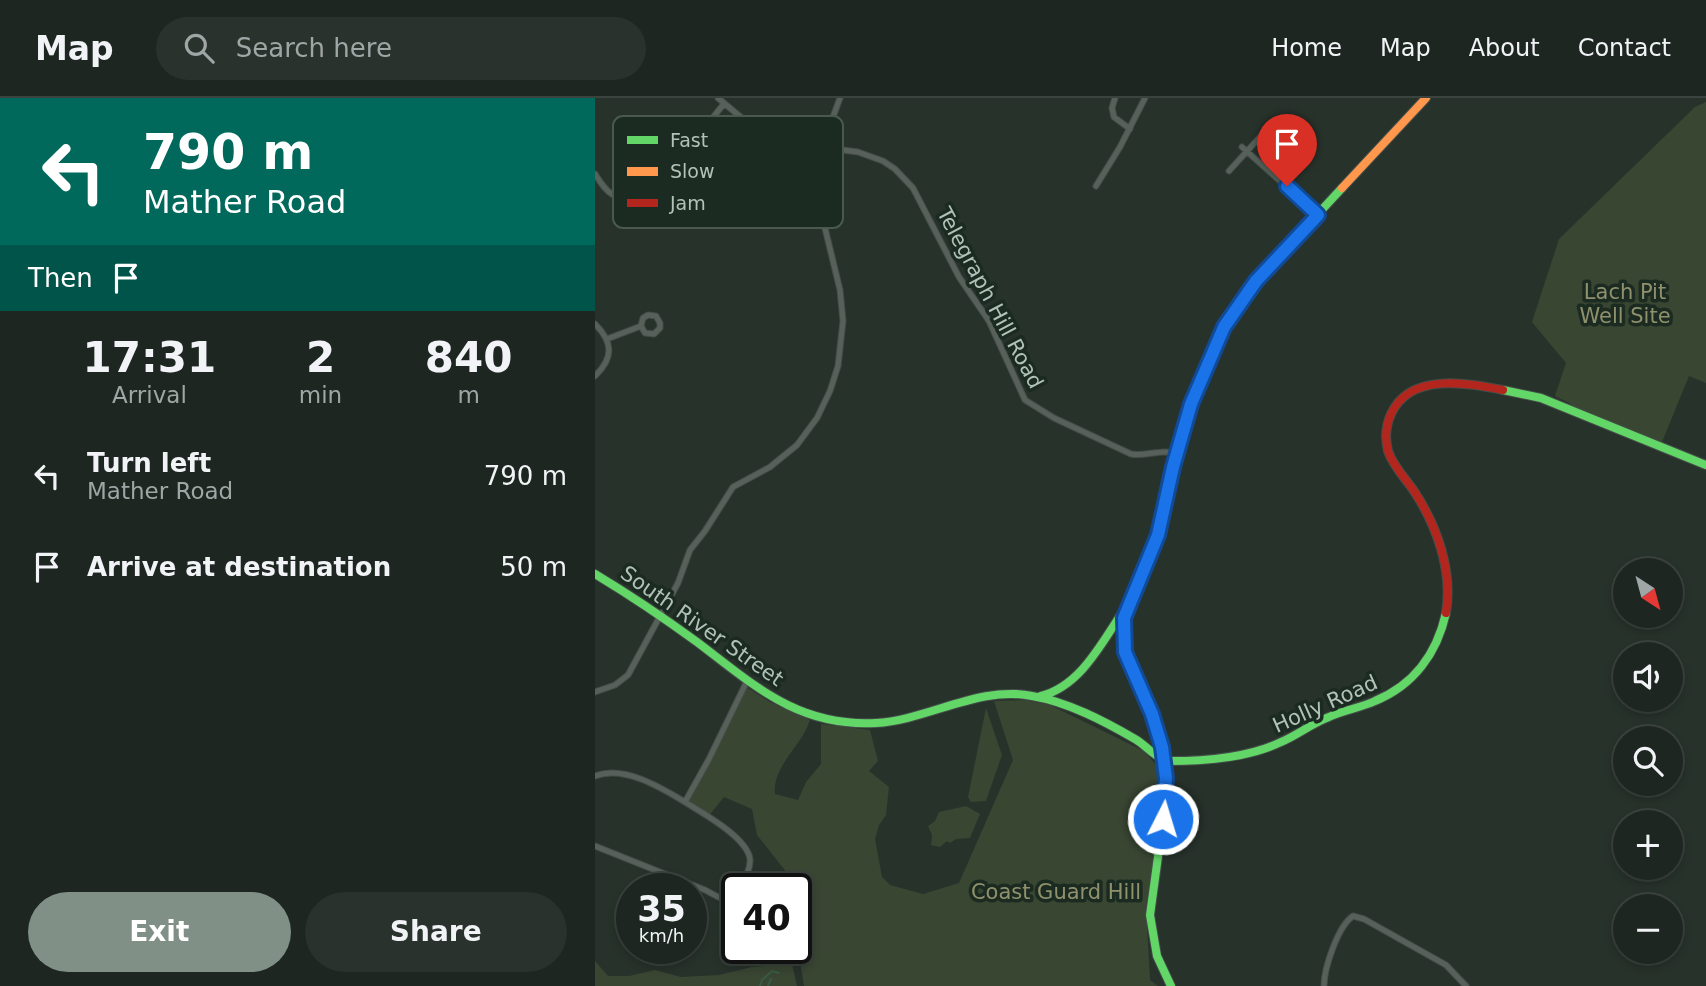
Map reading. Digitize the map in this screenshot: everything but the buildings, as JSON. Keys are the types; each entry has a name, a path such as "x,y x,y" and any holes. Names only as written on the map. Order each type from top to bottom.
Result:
{"street":[{"name":"Telegraph Hill Road","path":"718,98 739,116"},
{"path":"833,116 840,98"},
{"path":"1115,98 1112,108 1114,117 1130,128"},
{"path":"1096,186 1145,98"},
{"path":"1171,986 1155,949 1150,915 1166,799 1165,761 1152,714 1125,652 1123,630 1128,605 1158,535 1176,454 1199,381 1230,316 1256,281 1426,98"},
{"path":"715,116 724,104"},
{"path":"1229,172 1245,149 1260,137"},
{"path":"1245,149 1318,215"},
{"name":"Telegraph Hill Road","path":"843,150 873,156 905,178 921,201 959,276 989,321 1020,393 1030,405 1131,454 1142,456 1167,451 1176,454"},
{"path":"595,174 613,194"},
{"path":"595,692 615,685 628,675 678,583 690,550 733,486 770,467 797,445 817,418 838,366 843,330 840,290 826,228"},
{"path":"595,324 607,338 610,356 595,376"},
{"path":"607,338 641,326"},
{"name":"Holly Road","path":"1165,761 1229,757 1269,748 1322,720 1378,701 1408,681 1434,650 1447,615 1449,595 1445,568 1431,522 1390,456 1387,446 1389,422 1394,409 1414,390 1437,384 1455,384 1541,398 1706,465"},
{"name":"South River Street","path":"595,574 659,616 764,693 796,710 820,718 851,723 896,721 992,696 1023,694 1073,710 1132,737 1165,761"},
{"name":"South River Street","path":"1034,696 1050,696 1073,680 1128,605"},
{"path":"685,802 747,681"},
{"path":"595,776 608,773 631,777 685,802 725,829 745,848 750,859 746,873"},
{"path":"596,847 721,899"},
{"path":"1324,986 1326,971 1342,928 1353,916 1364,919 1445,965 1466,986"}],"green space":[{"name":"Lach Pit Well Site","path":"1706,102 1706,383 1689,376 1662,442 1582,413 1555,396 1566,363 1532,322 1559,239 1695,107"},
{"name":"Coast Guard Hill","path":"748,688 770,702 810,720 778,774 775,794 798,800 806,782 821,764 821,724 870,730 878,761 869,771 889,787 886,815 879,825 875,839 882,877 890,885 923,894 959,883 1013,760 994,701 1025,700 1050,705 1144,751 1159,768 1164,795 1146,906 1150,980 1158,986 804,986 800,964 812,964 812,873 787,873 757,835 752,809 724,797 708,817 685,802 742,690"},
{"path":"986,708 1002,755 986,801 971,802 968,797"},
{"path":"966,806 980,814 970,838 956,839 950,843 947,841 940,847 931,845 932,835 928,826 935,821 939,812"},
{"path":"595,961 608,976 629,976 655,970 681,977 719,975 752,967 792,964 797,986 595,986"}],"waterway":[{"path":"760,986 762,980 772,971 779,973"},
{"path":"768,986 771,979"}],"traffic: fast":[{"path":"1171,986 1157,956 1150,915 1166,798 1165,761 1152,714 1125,652 1123,630 1128,605 1158,535 1172,467 1191,403 1230,316 1256,281 1342,188"},
{"path":"1503,390 1541,398 1706,465"},
{"path":"595,574 672,624 759,688 800,711 848,722 876,723 895,721 993,695 1032,696 1072,707 1098,719 1135,739 1160,758 1170,761 1212,759 1255,752 1323,720 1389,694 1422,666 1437,641 1446,613"},
{"path":"1041,696 1055,691 1079,673 1099,649 1124,610"}],"traffic: slow":[{"path":"1342,188 1426,98"}],"traffic: jam":[{"path":"1446,613 1447,581 1441,549 1430,519 1390,456 1387,442 1388,423 1400,401 1425,386 1457,383 1503,390"}],"route":[{"path":"1163,819 1166,799 1165,761 1152,714 1125,652 1124,618 1158,535 1191,404 1224,327 1256,281 1318,215 1287,186"}]}
